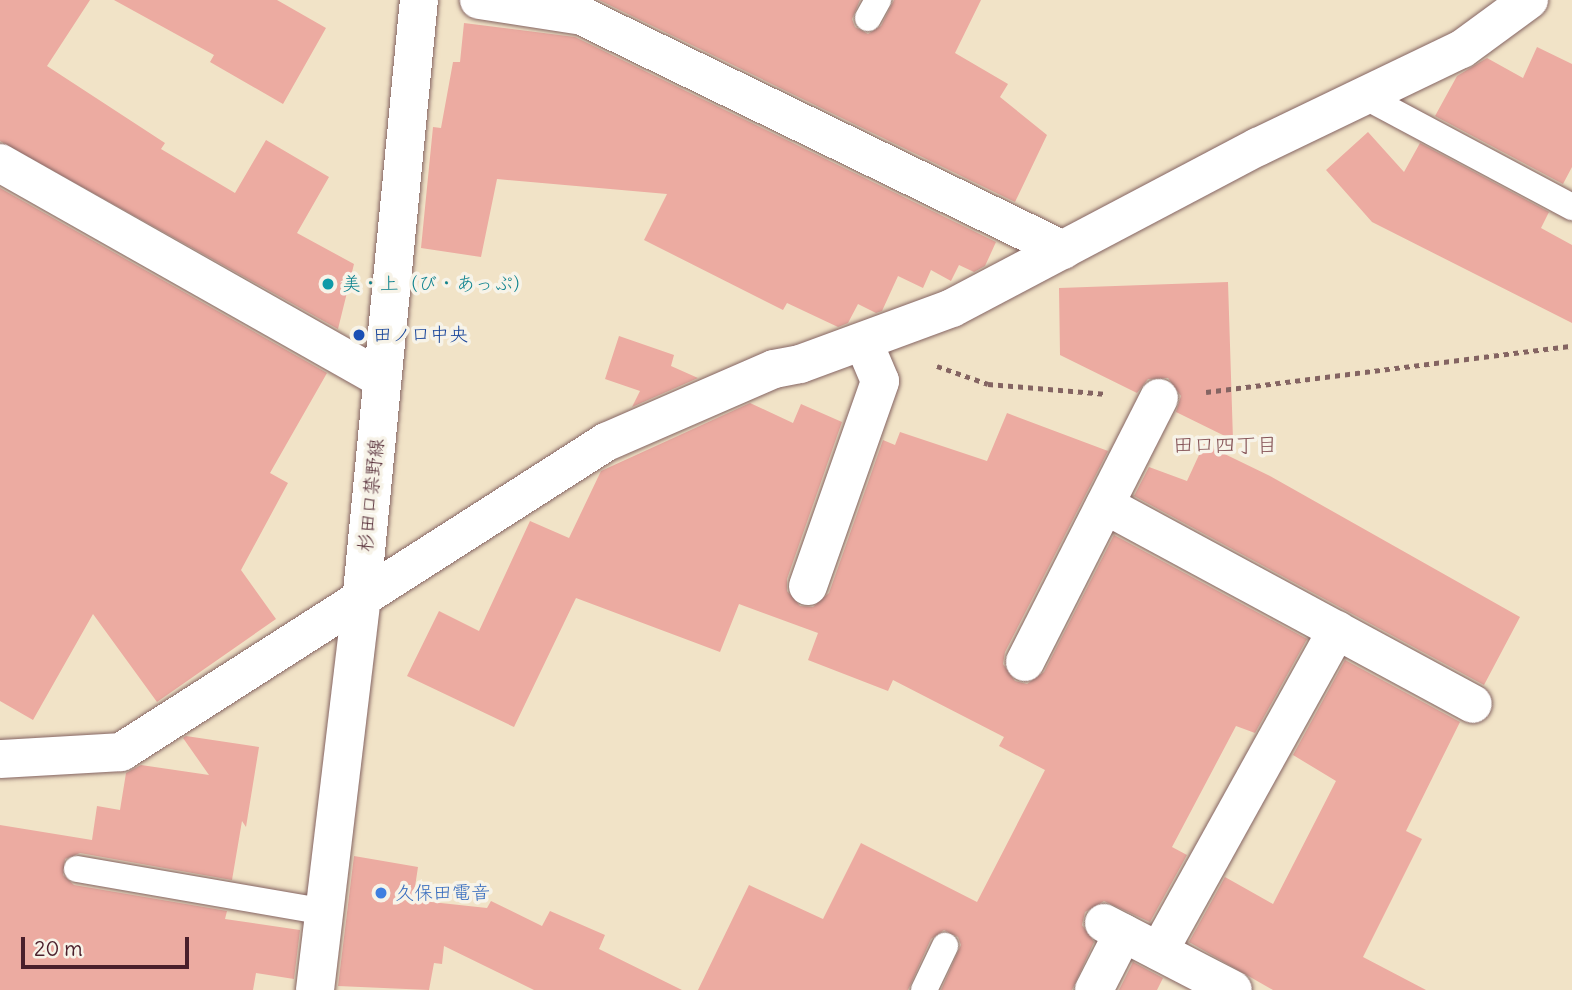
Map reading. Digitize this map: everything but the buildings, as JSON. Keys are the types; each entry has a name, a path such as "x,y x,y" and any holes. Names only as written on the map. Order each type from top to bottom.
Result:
{"street":[{"name":"杉田口禁野線","path":"315,990 360,603 419,0"},
{"path":"479,0 582,16 1063,250"},
{"path":"0,760 121,752 360,603 606,442 774,369 863,341 952,308 1364,96 1462,49 1529,0"},
{"path":"0,163 382,379"},
{"path":"808,586 880,381 863,341"},
{"path":"1025,662 1159,398"},
{"path":"1105,505 1473,704"},
{"path":"1159,951 1337,631"},
{"path":"1094,990 1113,928 1233,990"}],"lane":[{"path":"1364,96 1572,207"},
{"path":"77,869 324,912"},
{"path":"924,990 945,946"}],"path":[{"path":"863,341 988,384 1159,398 1572,346"}],"place":[{"name":"美・上（び・あっぷ）","path":"328,284"},
{"name":"田ノ口中央","path":"359,335"},
{"name":"久保田電音","path":"381,893"}],"district":[{"name":"田口四丁目","path":"1225,445"}]}
